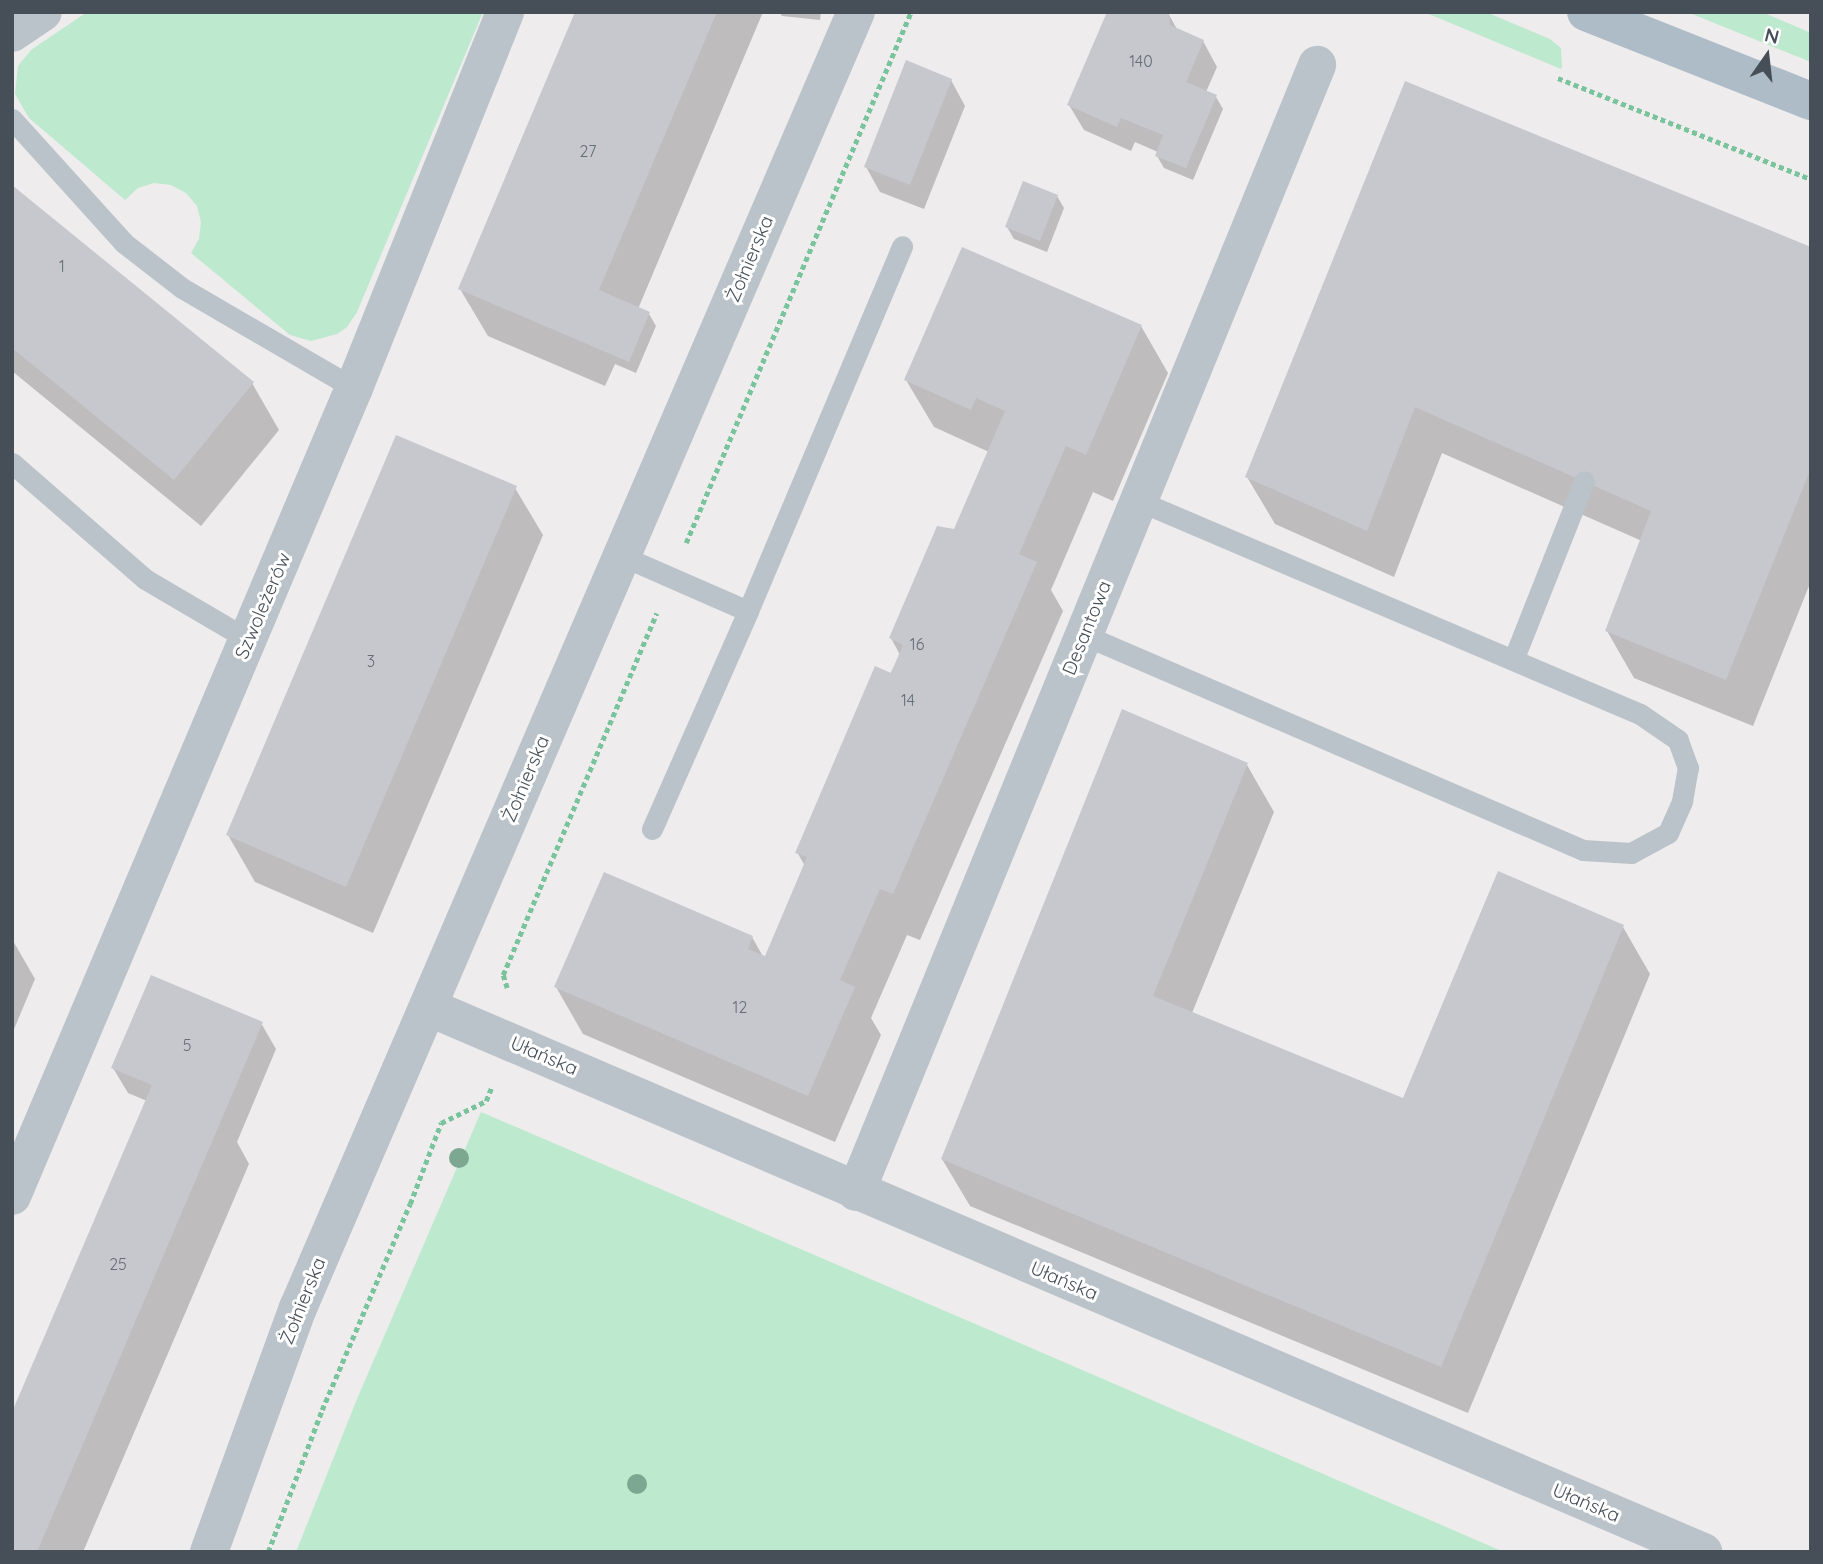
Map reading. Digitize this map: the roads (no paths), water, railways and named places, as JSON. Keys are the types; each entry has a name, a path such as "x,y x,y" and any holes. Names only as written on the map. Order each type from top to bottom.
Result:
{"main road":[{"path":"1587,12 1811,101"}],"street":[{"path":"12,33 43,12"},
{"name":"Szwoleżerów","path":"12,1196 354,388 505,12"},
{"name":"Żołnierska","path":"209,1552 298,1308 856,12"},
{"name":"Desantowa","path":"856,1192 1317,65"},
{"name":"Ułańska","path":"428,1007 1703,1552"}],"lane":[{"path":"12,119 124,243 183,288 354,388"},
{"path":"652,829 748,611 902,246"},
{"path":"12,463 145,579 249,640"},
{"path":"1514,658 1584,481"},
{"path":"1084,635 1583,850 1631,853 1668,833 1682,801 1688,768 1678,740 1640,714 1139,500"},
{"path":"622,556 748,611"}]}
